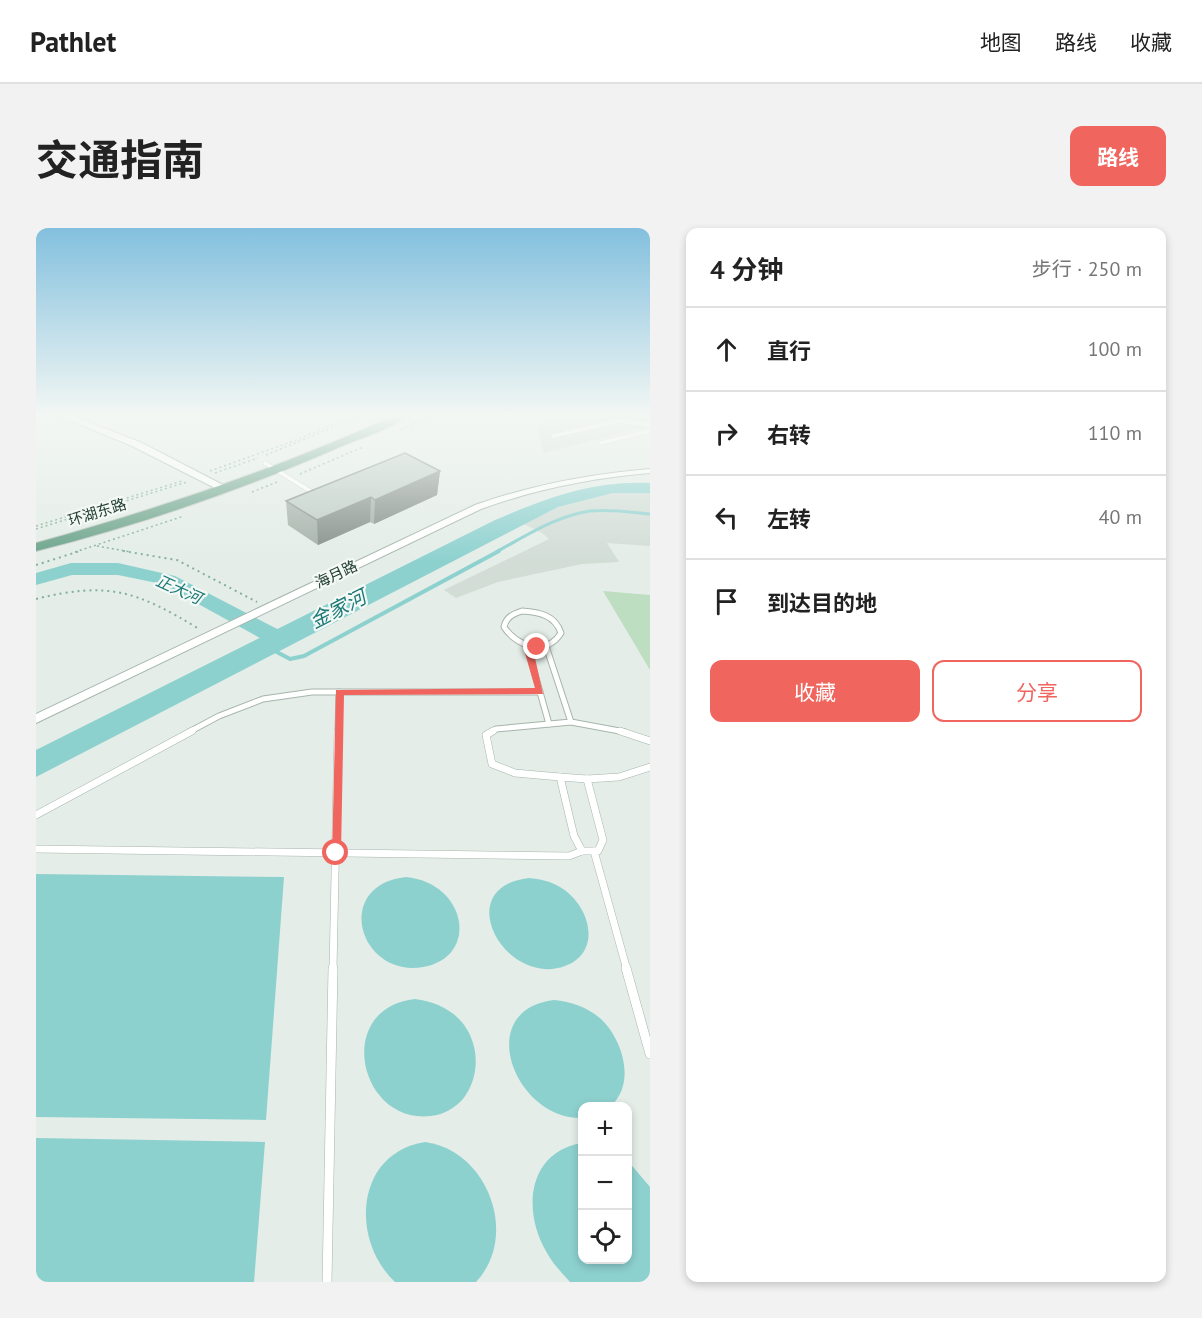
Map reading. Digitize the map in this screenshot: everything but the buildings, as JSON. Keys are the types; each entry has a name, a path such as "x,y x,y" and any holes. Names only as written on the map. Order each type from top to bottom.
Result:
{"main road":[{"path":"181,464 220,482"},
{"path":"191,464 220,482"},
{"name":"环湖东路","path":"36,548 176,505 220,482 237,483 274,464"},
{"name":"环湖东路","path":"36,537 275,464"}],"street":[{"name":"海月路","path":"36,719 267,608 366,556 436,523 534,487 580,477 650,471"}],"lane":[{"path":"270,466 318,496"},
{"path":"522,611 540,613 556,621 561,633 559,639 546,646 527,646 506,633 504,621 514,613 522,611"},
{"path":"527,646 549,724"},
{"path":"546,646 571,723"},
{"path":"36,814 219,716 242,706 287,695 339,692 540,692"},
{"path":"327,1282 339,692"},
{"path":"650,741 598,725 571,723 496,729 486,735 492,764 515,772 587,779 639,774 650,767"},
{"path":"560,777 574,836 582,851"},
{"path":"36,849 569,856 582,851 598,851 603,840 587,779"},
{"path":"594,851 650,1054"}],"path":[{"path":"94,546 177,560 194,567 267,608"},
{"path":"36,598 89,588 127,591 165,608 209,635"}],"shaded area":[{"path":"613,493 650,493 650,546 607,543 619,562 582,564 498,582 456,598 444,590 549,539 524,524 558,507"}],"green space":[{"path":"603,591 650,595 650,670"}],"water":[{"name":"金家河","path":"650,483 650,493 613,493 558,507 36,777 36,750 495,520 571,492 609,484"},
{"path":"36,874 284,877 266,1120 36,1117"},
{"path":"406,877 427,882 442,892 453,905 459,920 459,936 453,950 441,961 423,967 401,967 383,959 370,945 363,929 362,912 368,896 383,884"},
{"path":"529,878 560,887 578,904 585,916 588,939 585,950 577,959 565,966 543,969 523,963 506,950 494,934 489,916 492,899 505,885"},
{"path":"415,999 434,1003 451,1012 464,1025 475,1050 475,1072 463,1099 444,1113 431,1116 406,1114 387,1103 373,1085 365,1064 365,1042 373,1022 389,1007"},
{"path":"554,1000 579,1006 601,1019 615,1038 624,1062 623,1086 615,1102 578,1102 578,1117 558,1114 538,1102 522,1084 512,1064 509,1042 514,1023 529,1008"},
{"path":"36,1138 265,1142 254,1282 36,1282"},
{"path":"425,1142 447,1148 465,1161 480,1177 490,1197 496,1219 495,1241 489,1263 476,1282 395,1282 380,1264 371,1244 366,1222 367,1200 373,1180 384,1163 402,1149"},
{"path":"578,1144 578,1264 632,1264 632,1166 650,1187 650,1282 570,1282 552,1261 539,1237 534,1220 533,1203 540,1171 550,1158 564,1149"}],"waterway":[{"path":"496,552 542,527 577,514 605,510 650,514"},
{"path":"273,650 290,659 304,656 499,551"},
{"name":"正大河","path":"36,579 71,569 118,569 168,580 279,639"}],"route":[{"path":"336,853 339,692 540,692 527,646 537,647"}]}
